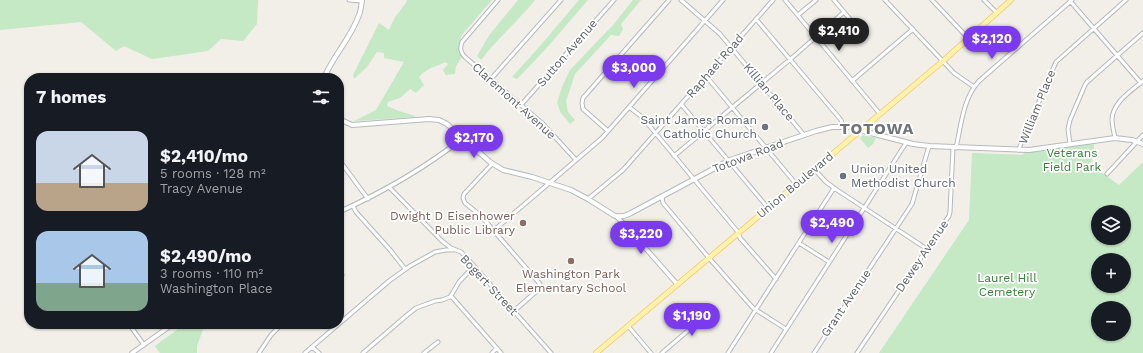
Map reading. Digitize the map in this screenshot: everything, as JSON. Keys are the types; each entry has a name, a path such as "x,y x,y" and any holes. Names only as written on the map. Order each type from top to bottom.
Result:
{"main road":[{"name":"Union Boulevard","path":"599,352 677,284 943,61 1011,0"},
{"path":"326,73 353,28 359,15 362,1"},
{"path":"344,122 352,125 435,119 447,124 492,164 503,170 571,190 615,216"},
{"name":"Totowa Road","path":"615,216 627,215 728,161 832,126 851,127 906,143 955,148 1019,150 1040,149 1115,138 1143,144"}],"street":[{"path":"349,0 362,1"},
{"name":"Claremont Avenue","path":"498,0 462,42 460,50 468,59 543,124 576,160"},
{"path":"491,79 561,0"},
{"name":"Sutton Avenue","path":"521,105 614,0"},
{"path":"608,131 583,109 583,98 669,0"},
{"name":"Killian Place","path":"682,0 720,34 804,135"},
{"path":"493,230 602,138 723,0"},
{"name":"Raphael Road","path":"588,199 620,174 773,0"},
{"path":"785,0 880,114"},
{"path":"798,15 816,0"},
{"path":"834,0 860,32"},
{"path":"885,0 954,73 974,86 1070,0 1117,56 1142,82 1119,102 1115,108 1112,118 1115,138"},
{"path":"932,0 968,38"},
{"path":"984,0 997,13"},
{"name":"William Place","path":"1019,150 1054,65 1058,59 1126,0"},
{"path":"674,156 790,60 844,12"},
{"path":"756,19 841,120 843,126"},
{"path":"852,80 913,29"},
{"path":"1070,144 1068,129 1070,120 1087,82 1143,33"},
{"path":"706,76 796,184"},
{"name":"Dewey Avenue","path":"857,353 950,214 955,148 967,98 974,86"},
{"path":"681,104 768,208"},
{"path":"629,107 642,117 656,133 738,233 740,238 776,279"},
{"path":"1107,174 1143,135"},
{"path":"344,210 389,187 433,160 463,138"},
{"path":"771,353 906,143"},
{"name":"Grant Avenue","path":"814,353 914,200 929,146"},
{"path":"492,164 464,194 463,198 465,203 493,230 540,284 539,289 514,311"},
{"path":"344,166 368,199"},
{"path":"814,169 834,188 927,249"},
{"name":"Bogert Street","path":"389,187 442,241 453,250 464,254 551,353"},
{"path":"728,353 834,188"},
{"path":"662,196 663,203 709,258 756,310 786,329"},
{"path":"353,206 356,212 405,269"},
{"path":"615,216 625,225 677,284"},
{"path":"799,243 829,262"},
{"path":"344,320 405,269 435,252 453,250"},
{"path":"363,353 416,308 451,296 459,282 474,266"},
{"path":"451,296 501,353"},
{"path":"662,353 712,310"},
{"path":"628,326 651,353"},
{"path":"133,329 144,345"},
{"path":"132,353 166,329"},
{"path":"259,353 277,329"},
{"path":"305,353 333,329"},
{"path":"424,353 438,342"},
{"path":"312,347 319,353"},
{"path":"492,353 497,348"}],"green space":[{"path":"0,0 258,0 257,24 243,41 221,39 208,51 152,59 124,46 116,51 81,22 0,30"},
{"path":"407,0 492,0 461,36 459,51 462,57 456,66 455,74 446,75 443,70 448,64 445,62 428,69 419,77 424,85 416,93 410,89 400,98 388,102 387,106 415,117 354,121 376,110 404,62 384,58 384,53 377,52 367,67 354,79 353,75 379,23 389,30 395,17"},
{"path":"518,0 535,0 481,60 477,56 490,34"},
{"path":"579,0 588,0 544,51 517,79 512,77 540,46"},
{"path":"633,0 641,0 621,24 623,29 619,36 611,35 575,74 566,101 568,112 575,120 570,124 561,113 557,103 562,87 570,70 613,25"},
{"path":"863,135 876,138 873,144 868,148 860,138"},
{"name":"Laurel Hill Cemetery","path":"1094,142 1091,165 1119,185 1143,162 1143,353 879,353 969,220 972,153 1023,155 1024,152"},
{"path":"178,329 203,329 197,346 197,353 160,353 155,346"}],"place":[{"name":"Saint James Roman Catholic Church","path":"765,127"},
{"name":"Union United Methodist Church","path":"843,176"},
{"name":"Dwight D Eisenhower Public Library","path":"523,223"},
{"name":"Washington Park Elementary School","path":"571,261"}],"district":[{"name":"TOTOWA","path":"877,128"}],"park label":[{"name":"Veterans Field Park","path":"1072,160"}]}
